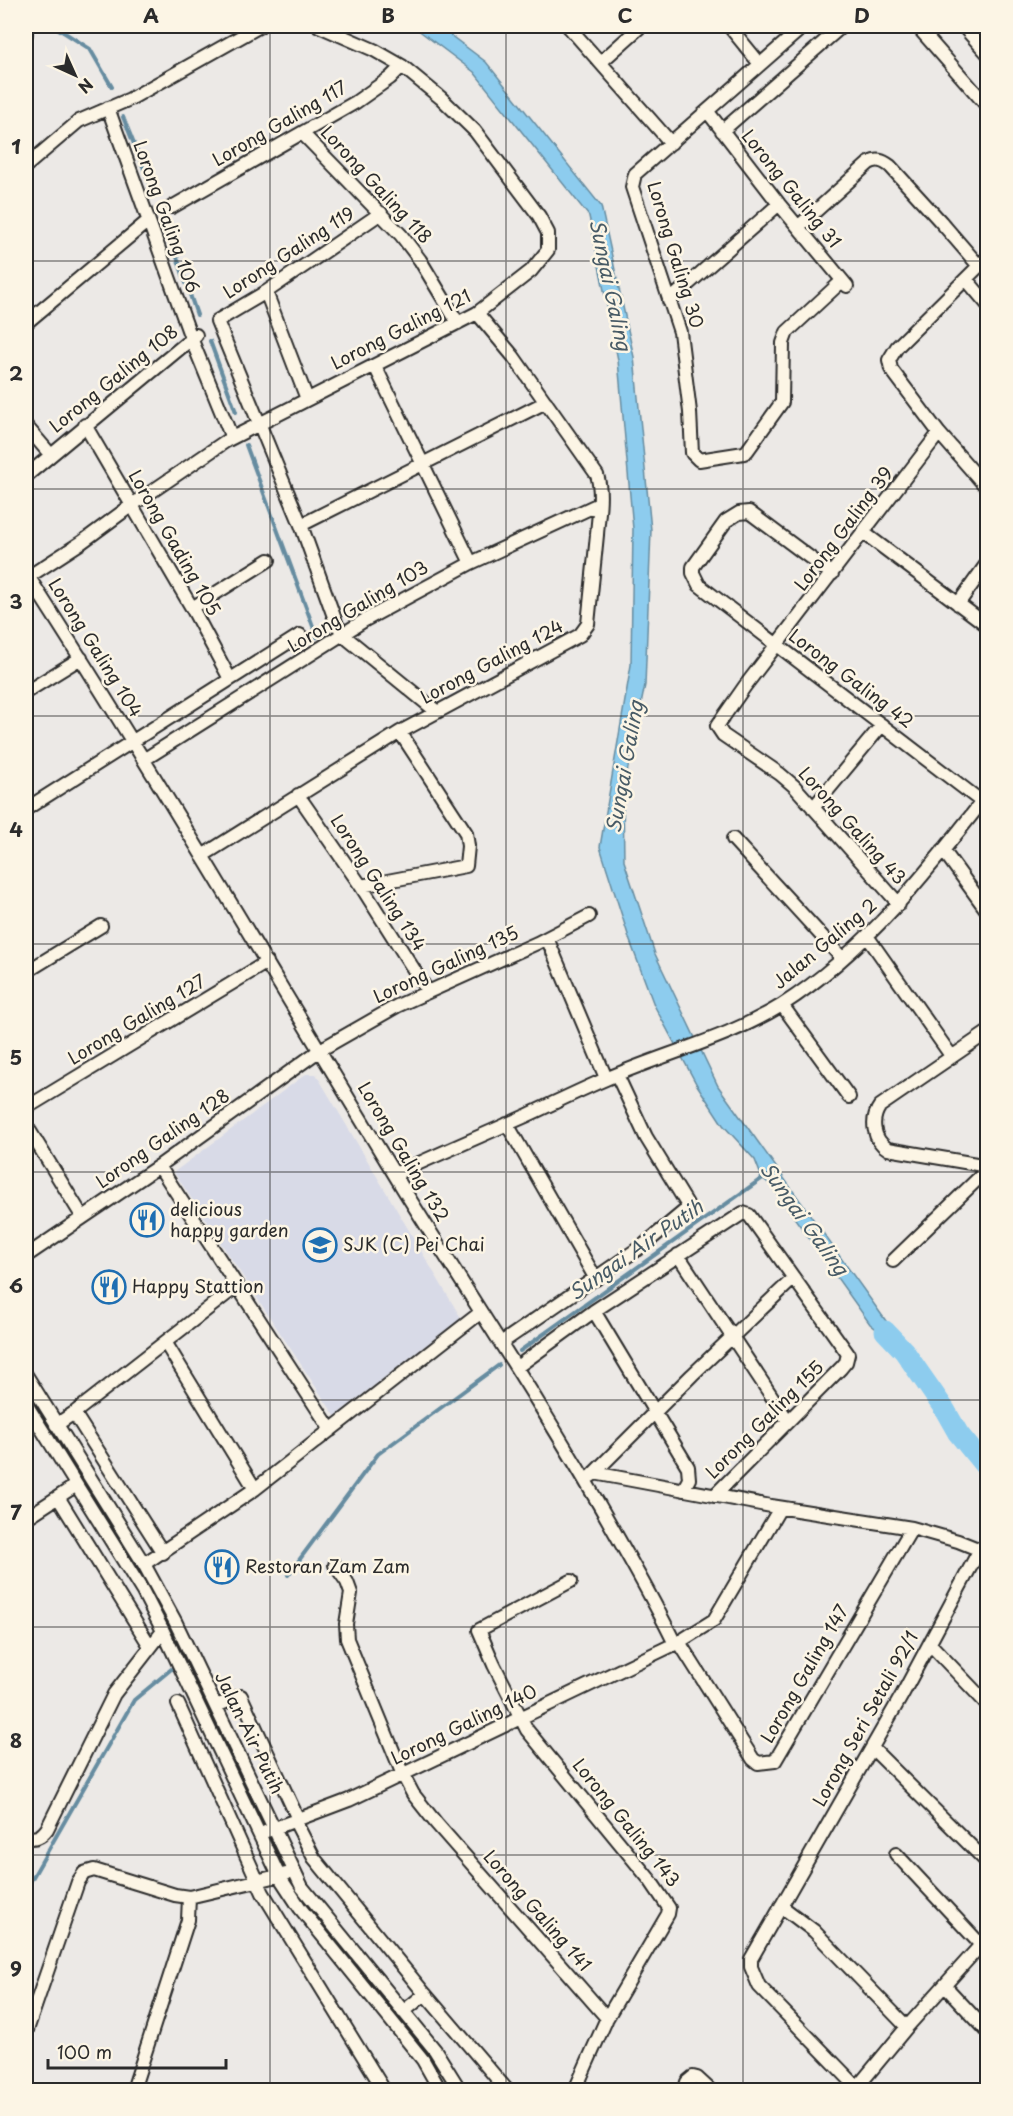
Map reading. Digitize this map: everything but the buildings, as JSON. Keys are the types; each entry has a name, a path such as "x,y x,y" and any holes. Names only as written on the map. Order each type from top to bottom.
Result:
{"street":[{"path":"26,166 79,121 130,99 260,26"},
{"path":"319,26 374,50 402,66"},
{"path":"568,26 671,143"},
{"path":"601,62 641,26"},
{"path":"729,26 760,64"},
{"name":"Lorong Galing 30","path":"699,460 692,453 682,342 632,187 635,174 804,26"},
{"path":"723,131 842,26"},
{"path":"917,26 987,107"},
{"path":"963,26 987,54"},
{"path":"26,29 26,34"},
{"name":"Lorong Galing 117","path":"172,207 303,134 375,90 402,66"},
{"name":"Lorong Galing 121","path":"27,575 82,542 257,423 477,313 531,271 548,250 548,233 539,216 486,144 441,98 402,66"},
{"name":"Lorong Galing 106","path":"108,108 147,221 195,336 232,438"},
{"name":"Lorong Galing 31","path":"699,460 747,451 782,402 783,343 787,332 845,284 708,112"},
{"name":"Lorong Galing 118","path":"303,134 381,213 420,260 458,323"},
{"path":"798,227 869,163 880,160 890,166 941,222 983,262 897,347 889,360 891,369 939,433 987,489"},
{"path":"669,301 779,204"},
{"name":"Lorong Galing 119","path":"257,423 217,321 266,292 381,213"},
{"path":"26,323 147,221"},
{"path":"966,279 987,305"},
{"path":"266,292 307,399"},
{"name":"Lorong Galing 124","path":"202,856 400,732 580,635 585,630 588,624 594,567 600,483 597,475 513,356 477,313"},
{"name":"Lorong Galing 108","path":"26,476 195,336"},
{"path":"375,366 471,563"},
{"path":"301,525 546,402"},
{"path":"257,423 301,525 331,612 342,634 436,711"},
{"name":"Lorong Gading 105","path":"85,425 192,608 230,679"},
{"path":"26,426 50,454"},
{"name":"Lorong Galing 39","path":"778,645 939,433"},
{"name":"Lorong Galing 103","path":"145,759 342,634 471,563 599,504"},
{"name":"Lorong Galing 42","path":"832,574 749,512 739,513 726,521 693,567 693,573 699,585 882,725 985,798"},
{"path":"864,533 987,626"},
{"path":"192,608 269,560"},
{"path":"958,604 987,562"},
{"name":"Lorong Galing 104","path":"27,575 133,742"},
{"path":"26,809 300,635"},
{"name":"Lorong Galing 43","path":"778,645 717,724 717,729 780,774 899,904"},
{"path":"26,692 81,658"},
{"path":"813,808 882,725"},
{"path":"361,886 466,866 468,846 466,833 400,732"},
{"name":"Lorong Galing 132","path":"133,742 480,1313 590,1478 677,1643"},
{"name":"Lorong Galing 134","path":"298,795 361,886 428,992"},
{"name":"Jalan Galing 2","path":"395,1174 611,1076 712,1041 782,1005 842,958 899,904 985,798"},
{"path":"733,839 842,958"},
{"path":"942,850 987,912"},
{"name":"Lorong Galing 135","path":"320,1050 371,1020 589,916"},
{"path":"26,972 101,926"},
{"path":"867,936 952,1057"},
{"path":"501,1344 645,1244 687,1209 687,1204 611,1076 547,938"},
{"name":"Lorong Galing 127","path":"26,1108 267,962"},
{"path":"782,1005 849,1097"},
{"path":"984,1166 888,1149 879,1141 874,1128 876,1112 889,1099 987,1032"},
{"name":"Lorong Galing 128","path":"26,1256 159,1166 320,1050"},
{"path":"507,1124 596,1279"},
{"path":"26,1125 82,1216"},
{"path":"893,1261 984,1166 987,1155"},
{"path":"159,1166 331,1430"},
{"name":"Lorong Galing 155","path":"517,1367 594,1311 738,1215 746,1213 848,1354 841,1368 714,1496"},
{"path":"678,1255 788,1421"},
{"path":"590,1478 732,1336 794,1278"},
{"path":"56,1425 237,1286"},
{"path":"594,1311 688,1467 689,1479 683,1490"},
{"path":"144,1564 255,1489 480,1313"},
{"path":"165,1342 255,1489"},
{"name":"Jalan Air Putih","path":"26,1375 144,1564 175,1621 294,1872 310,1899 441,2058 460,2091"},
{"name":"Jalan Air Putih","path":"26,1404 143,1592 164,1631 279,1876 300,1908 423,2060 440,2091"},
{"path":"74,1413 163,1552"},
{"path":"590,1478 683,1490 780,1508 912,1528 984,1551"},
{"path":"26,1518 75,1486"},
{"path":"58,1497 150,1646"},
{"name":"Lorong Galing 140","path":"260,1834 349,1800 403,1775 677,1643 714,1620 780,1508"},
{"name":"Lorong Galing 147","path":"677,1643 753,1759 758,1763 775,1761 912,1528"},
{"name":"Lorong Seri Setali 92/1","path":"856,2089 759,1986 751,1967 755,1950 984,1551"},
{"name":"Lorong Galing 141","path":"335,1565 348,1582 351,1593 346,1624 347,1640 413,1794 607,2018"},
{"path":"520,1718 479,1630 571,1581"},
{"path":"26,1838 37,1838 47,1829 114,1694 164,1631"},
{"path":"930,1644 987,1705"},
{"path":"216,1706 241,1696 314,1858 507,2091"},
{"path":"178,1704 257,1882 384,2091"},
{"name":"Lorong Galing 143","path":"520,1718 650,1880 669,1908 668,1914 607,2018"},
{"path":"872,1748 987,1863"},
{"path":"856,2089 907,2027 984,1941 896,1854"},
{"path":"26,2033 78,1882 84,1874 94,1870 189,1898 294,1872"},
{"path":"133,2091 188,1920 189,1898"},
{"path":"781,1906 814,1931 907,2027"},
{"path":"945,1986 987,2032"},
{"path":"403,2012 425,1994"},
{"path":"575,2091 607,2018"},
{"path":"685,2091 687,2082 693,2077 701,2081 710,2091"}],"shaded area":[{"name":"SJK (C) Pei Chai","path":"306,1074 316,1074 461,1318 335,1416 174,1172"}],"water":[{"path":"413,26 438,26 486,62 601,206 634,357 651,530 645,685 623,792 624,861 655,954 718,1086 886,1321 904,1351 870,1324 771,1185 762,1178 755,1160 723,1125 697,1085 654,1005 630,941 600,847 631,665 633,529 618,360 589,216 474,72"}],"waterway":[{"path":"54,26 90,49 112,87"},
{"path":"123,117 155,196"},
{"path":"165,222 197,315"},
{"path":"210,341 236,412"},
{"path":"246,445 317,637"},
{"name":"Sungai Air Putih","path":"520,1351 764,1177"},
{"name":"Sungai Galing","path":"885,1331 904,1351 958,1433 988,1470"},
{"name":"Sungai Air Putih","path":"288,1575 378,1454 499,1365"},
{"name":"Sungai Air Putih","path":"26,1889 134,1700 175,1666"}],"place":[{"name":"delicious happy garden","path":"147,1220"},
{"name":"SJK (C) Pei Chai","path":"320,1245"},
{"name":"Happy Stattion","path":"109,1287"},
{"name":"Restoran Zam Zam","path":"222,1567"}]}
